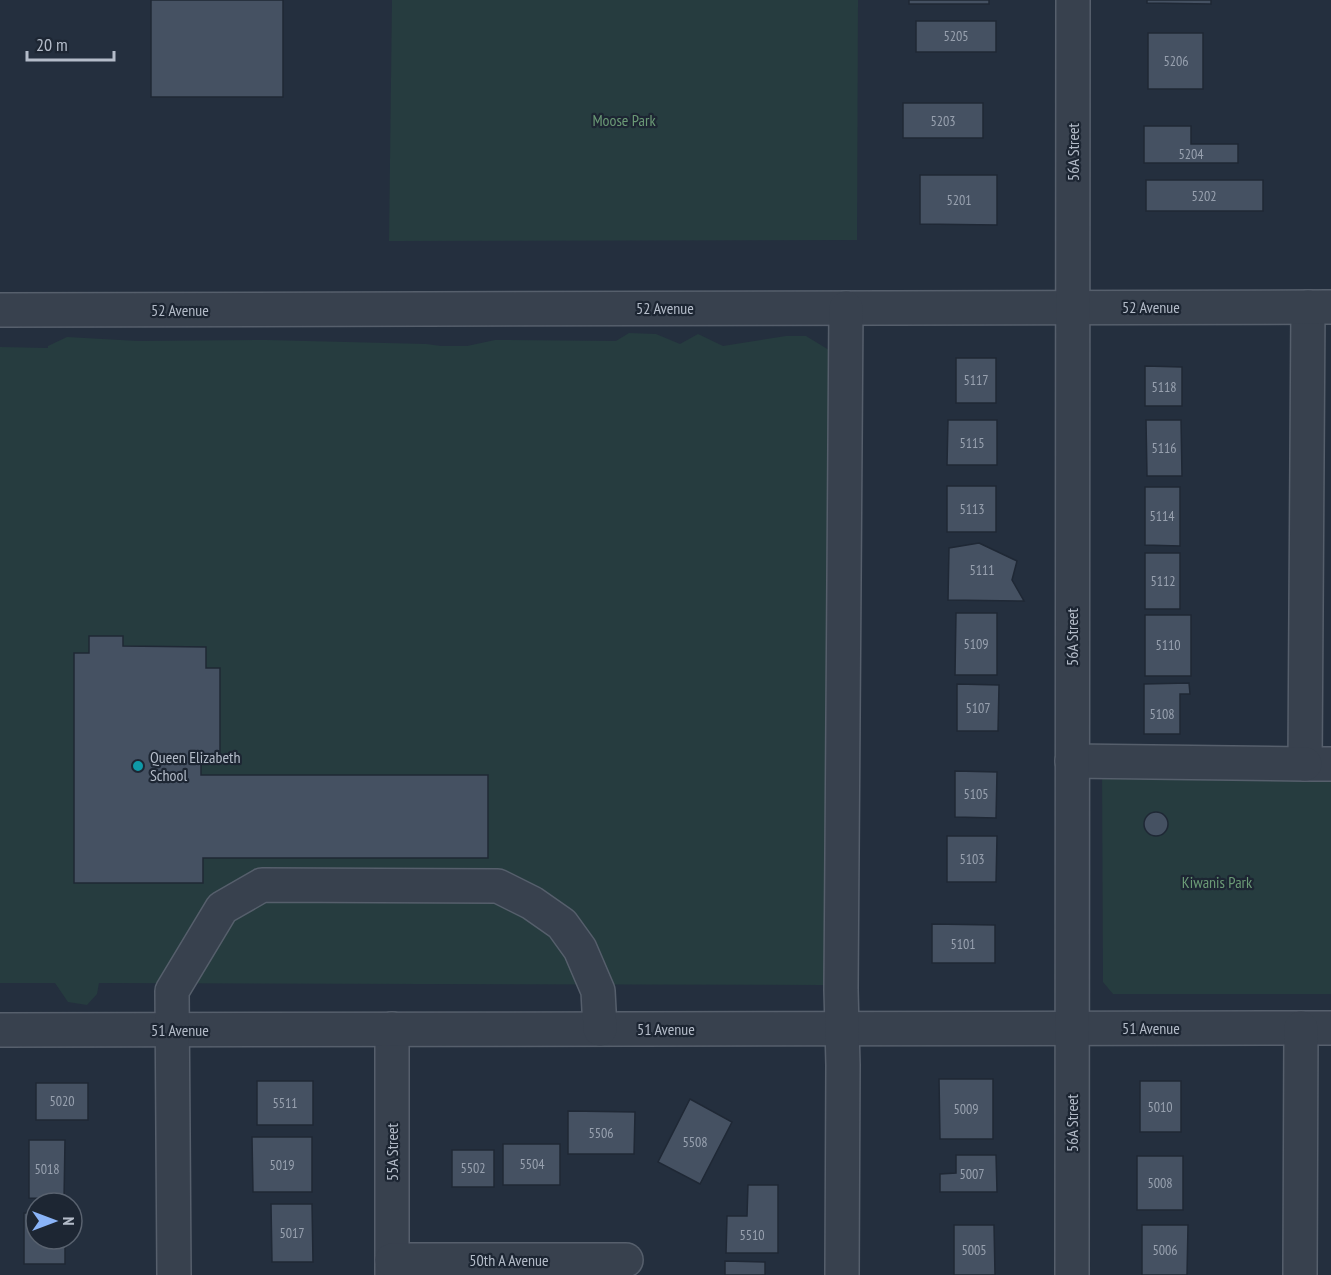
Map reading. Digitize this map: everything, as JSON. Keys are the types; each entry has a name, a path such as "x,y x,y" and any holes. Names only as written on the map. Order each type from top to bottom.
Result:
{"street":[{"name":"56A Street","path":"1072,1275 1073,0"},
{"name":"52 Avenue","path":"0,310 1319,307"},
{"path":"1072,761 1318,764 1319,307"},
{"path":"842,1275 846,308"},
{"path":"174,1275 172,991 222,908 262,885 498,886 532,903 562,924 580,949 598,991 600,1029"},
{"path":"1300,1275 1316,1028"},
{"name":"51 Avenue","path":"0,1030 1316,1028"},
{"name":"55A Street","path":"392,1029 392,1268"},
{"name":"50th A Avenue","path":"392,1268 626,1260"}],"green space":[{"name":"Moose Park","path":"392,0 858,0 857,240 389,241"},
{"path":"629,333 656,334 680,344 698,334 723,346 786,336 806,336 829,350 837,387 829,396 839,416 825,985 99,983 97,994 87,1005 68,1002 55,983 0,983 0,347 48,348 67,337 138,341 267,340 467,346 495,340 616,341"},
{"name":"Kiwanis Park","path":"1102,770 1331,772 1331,994 1113,994 1103,982"}],"building":[{"path":"151,0 283,0 283,97 151,97"},
{"path":"909,0 989,0 989,4 909,4"},
{"path":"1147,0 1211,0 1211,4 1147,3"},
{"path":"916,21 996,21 996,52 916,52"},
{"path":"1148,33 1203,33 1203,89 1148,89"},
{"path":"903,103 983,103 983,138 903,138"},
{"path":"1144,126 1191,126 1191,144 1238,144 1238,163 1144,163"},
{"path":"920,175 997,175 997,225 920,224"},
{"path":"1146,180 1263,180 1263,211 1146,211"},
{"path":"956,358 996,358 996,403 956,403"},
{"path":"1145,366 1182,367 1182,406 1145,406"},
{"path":"948,420 997,420 997,465 947,465"},
{"path":"1146,420 1181,420 1182,476 1147,476"},
{"path":"947,486 996,486 996,532 947,532"},
{"path":"1145,487 1180,487 1180,546 1145,545"},
{"path":"979,543 1017,561 1012,580 1024,601 948,600 949,548"},
{"path":"1145,553 1180,553 1180,609 1145,609"},
{"path":"956,613 997,613 997,675 955,675"},
{"path":"1145,615 1191,615 1191,676 1145,676"},
{"name":"Queen Elizabeth School","path":"89,636 123,636 123,646 206,647 206,668 220,668 220,757 201,757 201,775 488,775 488,858 203,858 203,883 74,883 74,653 89,653"},
{"path":"1189,683 1190,694 1180,694 1180,734 1144,734 1144,684"},
{"path":"957,684 999,685 998,731 957,731"},
{"path":"955,771 997,772 996,818 955,817"},
{"path":"1156,812 1164,816 1168,824 1164,832 1156,836 1148,832 1144,824 1148,816"},
{"path":"947,836 997,836 996,882 947,882"},
{"path":"932,924 995,925 995,963 932,963"},
{"path":"939,1079 993,1079 993,1139 940,1139"},
{"path":"257,1081 313,1081 313,1125 257,1125"},
{"path":"1140,1081 1181,1081 1181,1132 1140,1132"},
{"path":"36,1083 88,1083 88,1120 36,1120"},
{"path":"690,1099 732,1122 700,1184 658,1162"},
{"path":"568,1111 635,1112 634,1154 568,1154"},
{"path":"252,1137 312,1137 312,1192 253,1192"},
{"path":"29,1140 65,1140 64,1191 29,1191"},
{"path":"503,1144 560,1144 560,1185 503,1185"},
{"path":"452,1150 494,1150 494,1187 452,1187"},
{"path":"956,1155 996,1155 997,1192 940,1192 940,1174 956,1173"},
{"path":"1137,1156 1183,1156 1183,1210 1137,1210"},
{"path":"748,1185 778,1185 778,1253 726,1253 727,1216 747,1216"},
{"path":"271,1204 312,1204 313,1262 272,1262"},
{"path":"954,1225 994,1225 995,1275 954,1275"},
{"path":"1142,1225 1188,1225 1187,1275 1142,1275"},
{"path":"24,1251 65,1251 65,1264 24,1264"},
{"path":"725,1261 765,1262 765,1275 725,1275"}],"place":[{"name":"Queen Elizabeth School","path":"138,766"}]}
